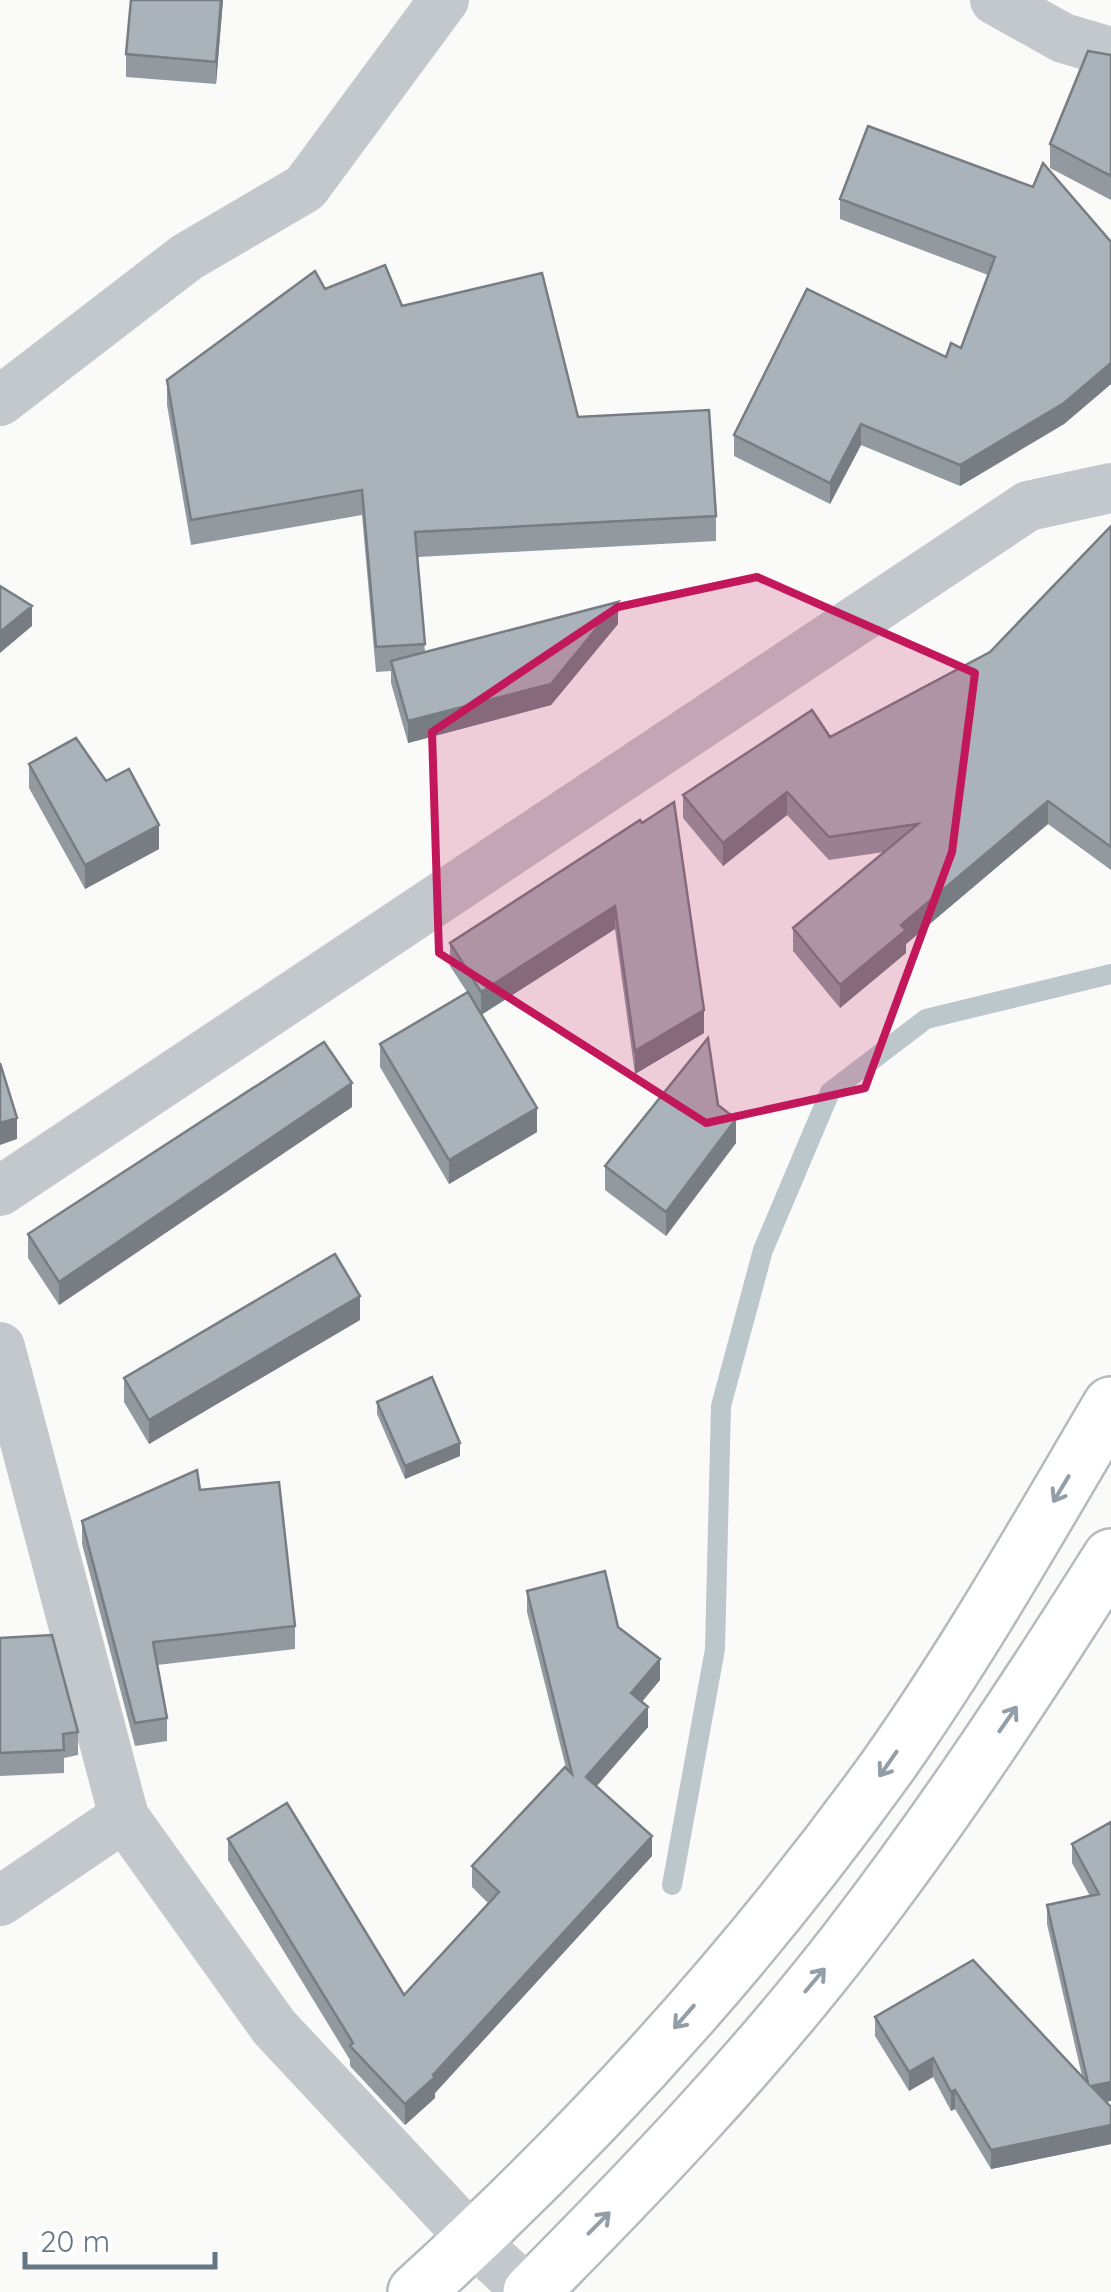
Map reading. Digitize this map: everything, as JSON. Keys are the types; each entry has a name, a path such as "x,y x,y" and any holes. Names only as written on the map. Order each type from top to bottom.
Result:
{"main road":[{"path":"416,2292 605,2108 762,1927 875,1782 972,1638 1111,1405"},
{"path":"529,2292 663,2159 849,1939 1014,1712 1111,1557"}],"street":[{"path":"0,401 186,258 305,188 444,0"},
{"path":"995,0 1062,38 1111,52"},
{"path":"0,1191 1028,506 1111,488"},
{"path":"0,1348 124,1817 274,2027 473,2240 529,2292"},
{"path":"0,1901 124,1817"}],"highlighted area":[{"path":"757,577 975,673 952,852 865,1088 706,1123 439,953 432,732 618,607"}],"building":[{"path":"131,0 221,0 216,62 126,54"},
{"path":"1088,51 1111,55 1111,176 1050,144"},
{"path":"868,126 1033,187 1043,163 1111,242 1111,363 1064,403 960,465 861,424 830,483 734,435 807,289 946,357 951,343 961,348 995,257 840,199"},
{"path":"385,265 402,306 542,273 578,417 709,410 716,516 415,532 425,644 376,647 362,490 191,520 167,380 315,271 325,289"},
{"path":"1111,526 1111,847 1048,801 901,925 906,930 840,985 793,928 918,824 829,837 787,792 723,843 683,795 812,710 830,737 990,652"},
{"path":"0,586 32,606 0,632"},
{"path":"618,602 551,684 408,721 391,661"},
{"path":"76,738 106,781 129,769 159,825 85,865 29,764"},
{"path":"674,802 704,1010 635,1051 615,906 481,992 450,943"},
{"path":"468,992 537,1108 449,1160 380,1044"},
{"path":"708,1038 718,1105 736,1119 666,1212 605,1166"},
{"path":"324,1042 352,1083 59,1282 28,1234"},
{"path":"0,1063 17,1118 0,1123"},
{"path":"335,1254 360,1296 149,1420 124,1378"},
{"path":"432,1377 460,1443 405,1466 377,1402"},
{"path":"197,1470 200,1490 279,1482 295,1626 153,1642 167,1718 135,1723 82,1521"},
{"path":"605,1571 618,1627 660,1659 631,1693 648,1707 586,1777 652,1836 435,2077 405,2104 350,2046 353,2043 228,1839 287,1803 404,1995 499,1892 472,1866 565,1767 572,1774 527,1591"},
{"path":"52,1635 78,1732 63,1734 64,1750 0,1753 0,1638"},
{"path":"1111,1822 1111,2082 1091,2086 1111,2107 1111,2125 991,2150 933,2058 909,2072 875,2017 973,1960 1088,2083 1047,1905 1099,1894 1072,1844"}],"waterway":[{"path":"672,1885 715,1649 721,1406 763,1250 830,1092 926,1019 1111,974"}]}
